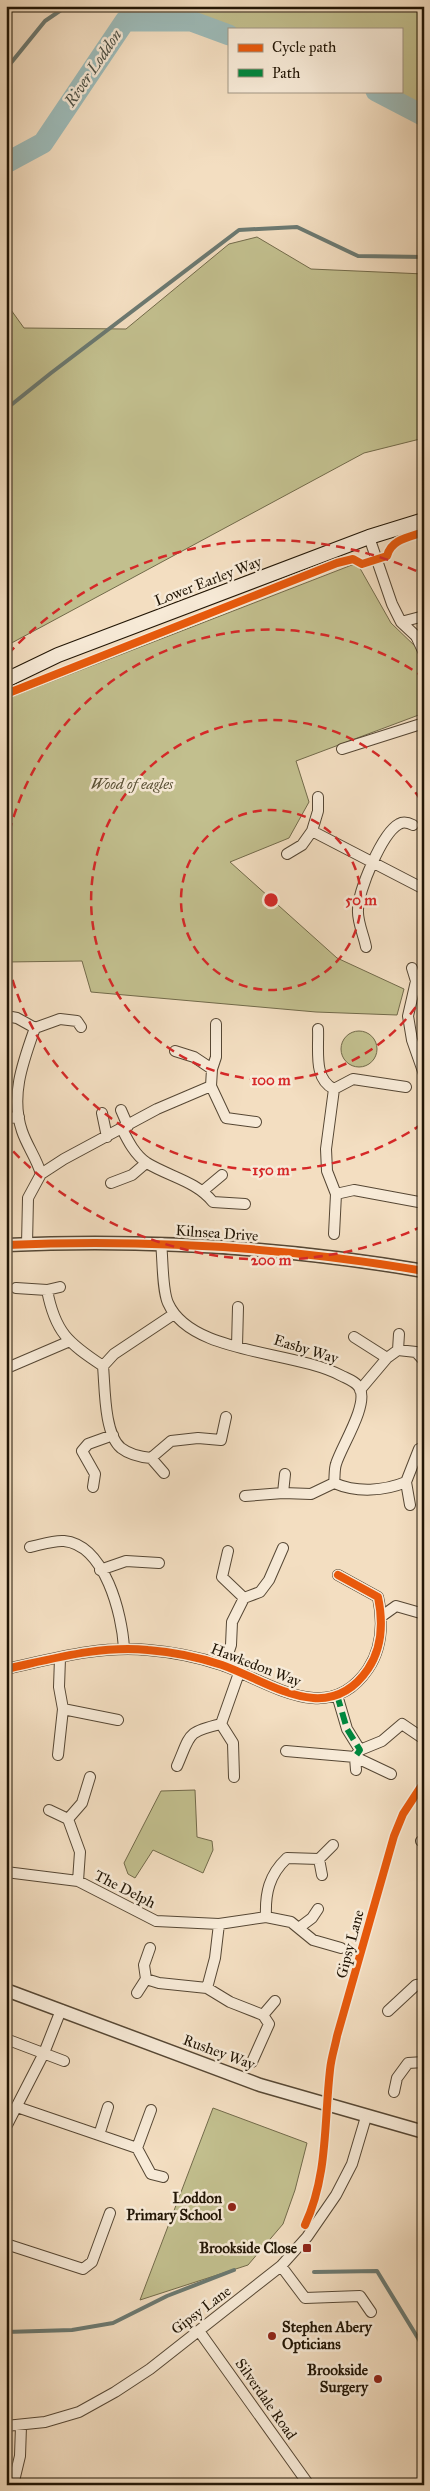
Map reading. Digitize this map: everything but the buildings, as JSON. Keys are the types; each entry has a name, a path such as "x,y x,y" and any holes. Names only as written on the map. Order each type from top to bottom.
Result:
{"main road":[{"name":"Lower Earley Way","path":"6,680 58,656 369,537 424,520"}],"street":[{"path":"369,537 392,604 401,622 416,636 424,653"},
{"path":"401,622 424,616"},
{"path":"342,749 424,723"},
{"path":"287,854 302,846 312,831 318,811 318,797"},
{"path":"366,947 357,912 360,890 388,835 399,824 406,822 413,825"},
{"path":"312,831 424,889"},
{"path":"412,968 420,980 408,1016 412,1040 424,1074"},
{"path":"6,1016 16,1018 35,1028 60,1019 77,1021 81,1026"},
{"path":"216,1024 216,1057 212,1068 211,1086 226,1118 256,1122"},
{"path":"35,1028 17,1086 22,1132 37,1161 41,1174"},
{"path":"318,1030 320,1075 325,1085 334,1089"},
{"path":"175,1051 194,1057 212,1068"},
{"path":"334,1089 353,1079 406,1087"},
{"path":"27,1244 28,1198 41,1174 64,1159 157,1109 211,1086"},
{"path":"334,1089 326,1149 327,1172 336,1194 334,1234"},
{"path":"121,1110 131,1146 146,1162 204,1190 213,1202 245,1204"},
{"path":"102,1112 107,1137"},
{"path":"6,1118 19,1117"},
{"path":"111,1183 132,1175 146,1162"},
{"path":"204,1190 222,1175"},
{"path":"336,1194 354,1190 424,1203"},
{"path":"103,1366 114,1354 174,1314 167,1302 161,1243"},
{"name":"Kilnsea Drive","path":"6,1245 161,1243 209,1245 369,1261 424,1271"},
{"path":"16,1288 47,1290 60,1287"},
{"path":"47,1290 52,1316 70,1340 103,1366 107,1415 113,1435 120,1448 135,1456 150,1458 164,1473"},
{"path":"237,1346 238,1307"},
{"name":"Easby Way","path":"174,1314 184,1324 208,1340 328,1368 354,1382 360,1390"},
{"path":"398,1350 399,1334"},
{"path":"354,1337 387,1358"},
{"path":"7,1368 70,1340"},
{"path":"334,1483 335,1466 357,1417 361,1401 360,1390 387,1358 398,1350 416,1352 424,1361"},
{"path":"150,1458 171,1441 198,1438 221,1440 226,1417"},
{"path":"93,1486 95,1474 82,1451 88,1444 113,1435"},
{"path":"410,1505 406,1482 419,1449 424,1447"},
{"path":"283,1493 285,1474"},
{"path":"245,1496 283,1493 312,1494 334,1483 359,1489 376,1490 392,1488 406,1482"},
{"path":"30,1547 64,1541 91,1553 117,1603 124,1648"},
{"path":"224,1666 231,1645 232,1622 244,1598 260,1592 269,1580 283,1548"},
{"path":"228,1550 222,1577 244,1598"},
{"path":"100,1570 126,1561 159,1563"},
{"path":"338,1575 378,1597 382,1616 378,1644 372,1662 351,1688 338,1695 347,1729 357,1753 356,1770"},
{"path":"382,1616 396,1606 424,1614"},
{"name":"Hawkedon Way","path":"6,1669 124,1648 192,1656 224,1666 291,1695 305,1698 338,1695"},
{"path":"58,1755 63,1709 59,1687 60,1658"},
{"path":"234,1777 233,1742 222,1724 239,1673"},
{"path":"63,1709 118,1720"},
{"path":"177,1766 194,1732 198,1729 222,1724"},
{"path":"286,1751 357,1753 382,1741 402,1724 424,1740"},
{"path":"357,1753 390,1774"},
{"path":"49,1810 68,1819 82,1803 90,1778"},
{"name":"The Delph","path":"68,1819 80,1852 78,1881"},
{"path":"266,1917 266,1898 276,1869 288,1858 319,1859 334,1845"},
{"path":"319,1859 322,1875"},
{"name":"The Delph","path":"6,1872 78,1881 156,1921 219,1924 266,1917 290,1922 313,1940 342,1948"},
{"path":"300,1928 312,1918 318,1909"},
{"path":"207,1988 219,1924"},
{"path":"6,1933 6,1950"},
{"path":"137,1993 146,1979 144,1965 150,1948"},
{"path":"146,1979 159,1983 207,1988 230,2002 263,2015 269,2024 252,2062"},
{"path":"388,2011 416,1985 424,1984"},
{"name":"Rushey Way","path":"6,1990 260,2086 424,2132"},
{"path":"263,2015 275,2001"},
{"path":"6,2127 44,2054 61,2010"},
{"path":"6,2039 64,2061"},
{"path":"394,2092 397,2078 408,2063 424,2062"},
{"path":"17,2107 137,2148 151,2174 163,2177"},
{"path":"99,2135 108,2107"},
{"path":"137,2148 151,2110"},
{"name":"Gipsy Lane","path":"6,2426 21,2426 45,2422 79,2412 150,2369 281,2266 307,2237 336,2194 352,2164 366,2117"},
{"path":"6,2244 80,2268 87,2268 92,2262 110,2212"},
{"path":"281,2266 305,2298 360,2296 371,2312"},
{"name":"Silverdale Road","path":"200,2330 309,2485"},
{"path":"12,2485 20,2456 21,2426"}],"green space":[{"path":"173,6 424,6 424,107 386,92 402,92 402,28 228,28 228,31 173,10"},
{"path":"257,237 311,269 424,274 424,438 364,453 6,646 6,303 24,328 126,329 229,244"},
{"name":"Wood of eagles","path":"357,563 391,623 417,648 424,670 424,713 296,761 309,802 289,838 230,862 337,958 404,989 397,1015 316,1012 91,992 82,961 6,962 6,699"},
{"path":"359,1031 371,1037 377,1049 371,1061 359,1067 347,1061 341,1049 347,1037"},
{"path":"195,1790 197,1837 212,1841 213,1850 203,1873 153,1850 135,1878 128,1874 124,1863 161,1791"},
{"name":"Loddon Primary School","path":"213,2108 307,2143 295,2190 283,2224 248,2265 140,2300"}],"waterway":[{"path":"6,69 45,21 67,6"},
{"name":"River Loddon","path":"6,163 43,143 125,21 191,21 228,35"},
{"name":"River Loddon","path":"378,92 424,116"},
{"path":"6,409 239,230 297,227 358,256 424,257"},
{"path":"6,2332 72,2330 113,2323 167,2296 234,2270"},
{"path":"314,2272 377,2271 424,2348"}],"marked path":[{"path":"337,1695 347,1729 360,1750 355,1757"}],"cycle path":[{"path":"6,694 337,563 353,559 362,564 387,556 389,550 397,542 424,532"},
{"path":"6,1245 111,1243 216,1247 320,1256 424,1271"},
{"path":"6,1669 95,1651 112,1649 148,1650 185,1655 213,1662 298,1696 317,1698 335,1696 352,1686 368,1669 379,1643 381,1625 378,1597 338,1575"},
{"path":"305,2225 318,2187 324,2149 331,2066 337,2036 394,1836 403,1814 424,1782"}],"place":[{"name":"Loddon Primary School","path":"232,2207"},
{"name":"Brookside Close","path":"307,2248"},
{"name":"Stephen Abery Opticians","path":"272,2336"},
{"name":"Brookside Surgery","path":"378,2379"}]}
